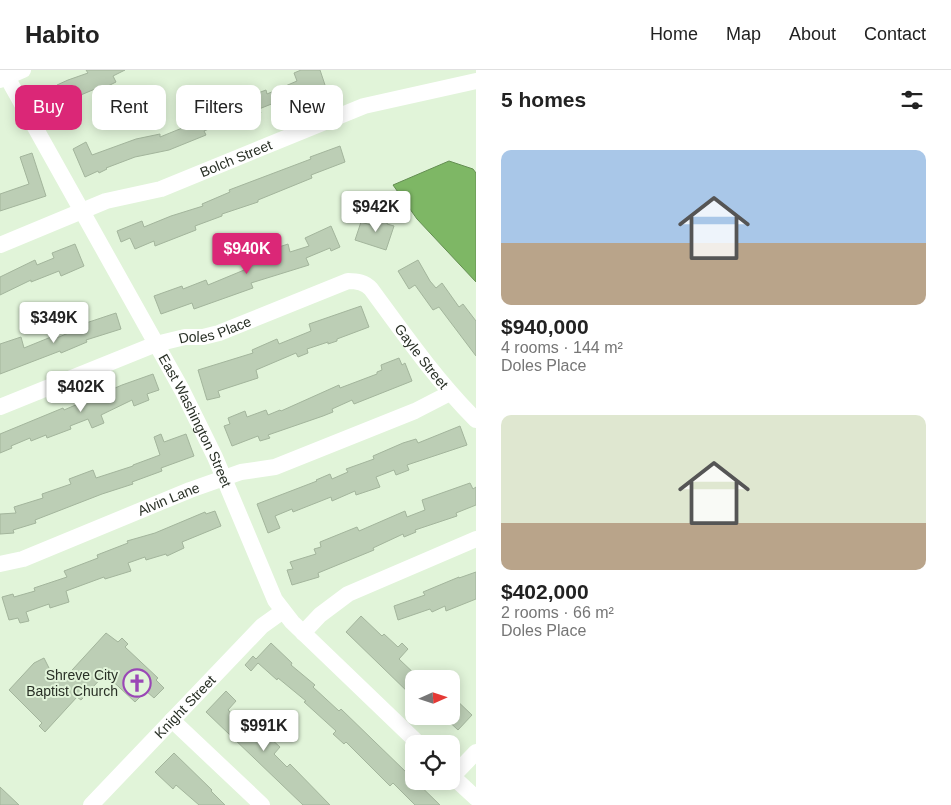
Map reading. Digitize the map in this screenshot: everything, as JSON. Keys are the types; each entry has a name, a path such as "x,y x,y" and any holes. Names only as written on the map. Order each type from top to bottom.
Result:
{"street":[{"path":"4,75 23,70"},
{"name":"East Washington Street","path":"4,75 182,390 224,478 282,611 410,735"},
{"name":"Bolch Street","path":"0,246 106,201 161,189 364,106 476,81"},
{"name":"Doles Place","path":"0,407 156,344 184,337 203,337 219,333 348,281 358,281 368,285 371,289"},
{"name":"Gayle Street","path":"371,289 430,369 476,420"},
{"name":"Alvin Lane","path":"0,564 23,559 190,490 241,472 275,467 415,410 450,393"},
{"path":"303,633 320,615 348,594 476,539"},
{"name":"Knight Street","path":"91,805 262,626 282,611"},
{"path":"172,720 262,805"},
{"path":"460,768 476,752"},
{"path":"460,783 476,798"}],"shaded area":[{"path":"449,161 473,169 476,173 476,282 417,219 393,185"}],"building":[{"path":"86,70 125,70 113,76 116,82 110,85 92,85 92,90 82,94 82,85 57,85 88,73"},
{"path":"301,70 320,70 325,85 288,85 297,81 294,73"},
{"path":"266,90 267,94 271,92 271,104 261,108 261,92"},
{"path":"177,130 206,130 204,131 206,135 169,150 135,157 85,177 73,149 86,142 92,155 136,139 160,134 160,137"},
{"path":"340,146 345,162 311,175 312,178 258,200 258,202 222,214 222,216 195,226 196,230 155,246 154,241 135,249 130,238 121,242 117,231 142,221 144,227 203,206 202,204 230,192 229,190"},
{"path":"32,153 46,196 0,211 0,194 29,184 20,157"},
{"path":"377,215 388,219 387,224 394,226 386,250 355,240 361,222 374,226"},
{"path":"331,226 340,247 331,251 330,248 306,258 309,265 251,283 253,288 194,309 192,303 161,314 154,296 182,286 183,289 206,280 208,285 249,268 248,266 279,257 276,248 288,244 290,252 309,246 305,238"},
{"path":"75,244 84,266 61,276 59,271 31,282 31,280 0,295 0,277 35,260 37,265 54,258 52,253"},
{"path":"418,260 436,288 442,283 459,307 463,304 476,321 476,356 439,307 433,310 415,285 409,289 398,271"},
{"path":"361,306 369,327 337,339 337,341 307,349 308,353 298,357 296,353 256,370 258,378 218,391 220,397 207,400 198,370 253,353 252,350 277,339 279,344 311,331 309,324"},
{"path":"116,313 121,329 86,340 87,342 61,353 60,351 0,374 0,344 21,337 24,348 51,337 52,340 87,325 86,323"},
{"path":"399,358 402,365 405,363 412,381 354,404 352,400 332,409 333,412 268,435 270,438 260,441 258,436 232,446 224,426 230,424 228,418 245,411 247,417 266,410 268,415 281,411 339,385 340,388 377,374 377,372 382,370 381,365"},
{"path":"153,374 159,390 147,394 149,400 134,406 132,400 101,415 104,423 92,428 88,419 70,426 71,429 47,438 46,435 31,441 30,438 0,453 0,434"},
{"path":"460,426 467,445 407,465 409,470 396,475 394,470 376,477 380,487 356,495 355,491 332,501 331,497 293,512 292,509 275,516 280,528 268,533 257,504 317,481 330,474 332,479 348,472 346,469 374,459 373,456 403,443 416,439 418,443"},
{"path":"161,434 164,442 186,434 194,456 161,468 162,471 132,482 133,484 35,520 36,523 13,530 14,533 0,534 0,514 16,513 14,507 43,498 42,494 71,484 69,479 93,470 96,478 160,455 154,437"},
{"path":"470,483 473,489 476,487 476,505 456,513 457,516 415,530 416,532 404,537 403,534 373,548 374,550 318,573 319,577 292,585 287,570 293,569 290,562 316,554 314,549 321,547 320,542 357,527 359,531 405,511 407,517 425,510 422,500"},
{"path":"215,511 221,526 182,542 184,548 167,556 166,554 146,560 145,557 128,563 131,571 105,579 104,577 66,591 69,602 50,608 49,604 26,612 29,621 20,623 18,618 9,620 2,597 13,594 14,597 35,591 34,588 67,577 64,571 98,558 97,555 128,543 127,541 155,533 205,512 206,514"},
{"path":"476,572 476,599 446,611 445,606 432,612 430,609 398,620 394,606 425,595 423,592 459,577"},
{"path":"361,616 382,636 384,634 398,647 402,643 408,649 399,659 411,670 405,670 405,689 346,632"},
{"name":"Shreve City Baptist Church","path":"106,633 118,642 122,638 128,644 125,647 158,678 156,680 164,688 154,698 146,691 135,702 105,674 81,700 77,697 45,732 39,726 42,723 9,690 34,663 44,658 50,670 62,681"},
{"path":"271,643 292,663 291,665 315,685 313,687 339,711 341,709 405,771 405,790 425,790 440,805 415,805 393,783 390,786 346,742 344,744 333,734 336,731 304,702 306,701 278,678 277,680 258,663 251,671 245,665 253,656 256,659"},
{"path":"226,691 236,701 228,710 243,724 248,719 280,747 274,754 287,767 290,764 330,805 303,805 206,712"},
{"path":"460,704 472,715 458,730 453,725 460,725"},
{"path":"174,753 225,805 199,805 176,785 173,789 155,772"},
{"path":"0,787 19,805 0,805"}],"place":[{"name":"Shreve City Baptist Church","path":"137,683"}]}
